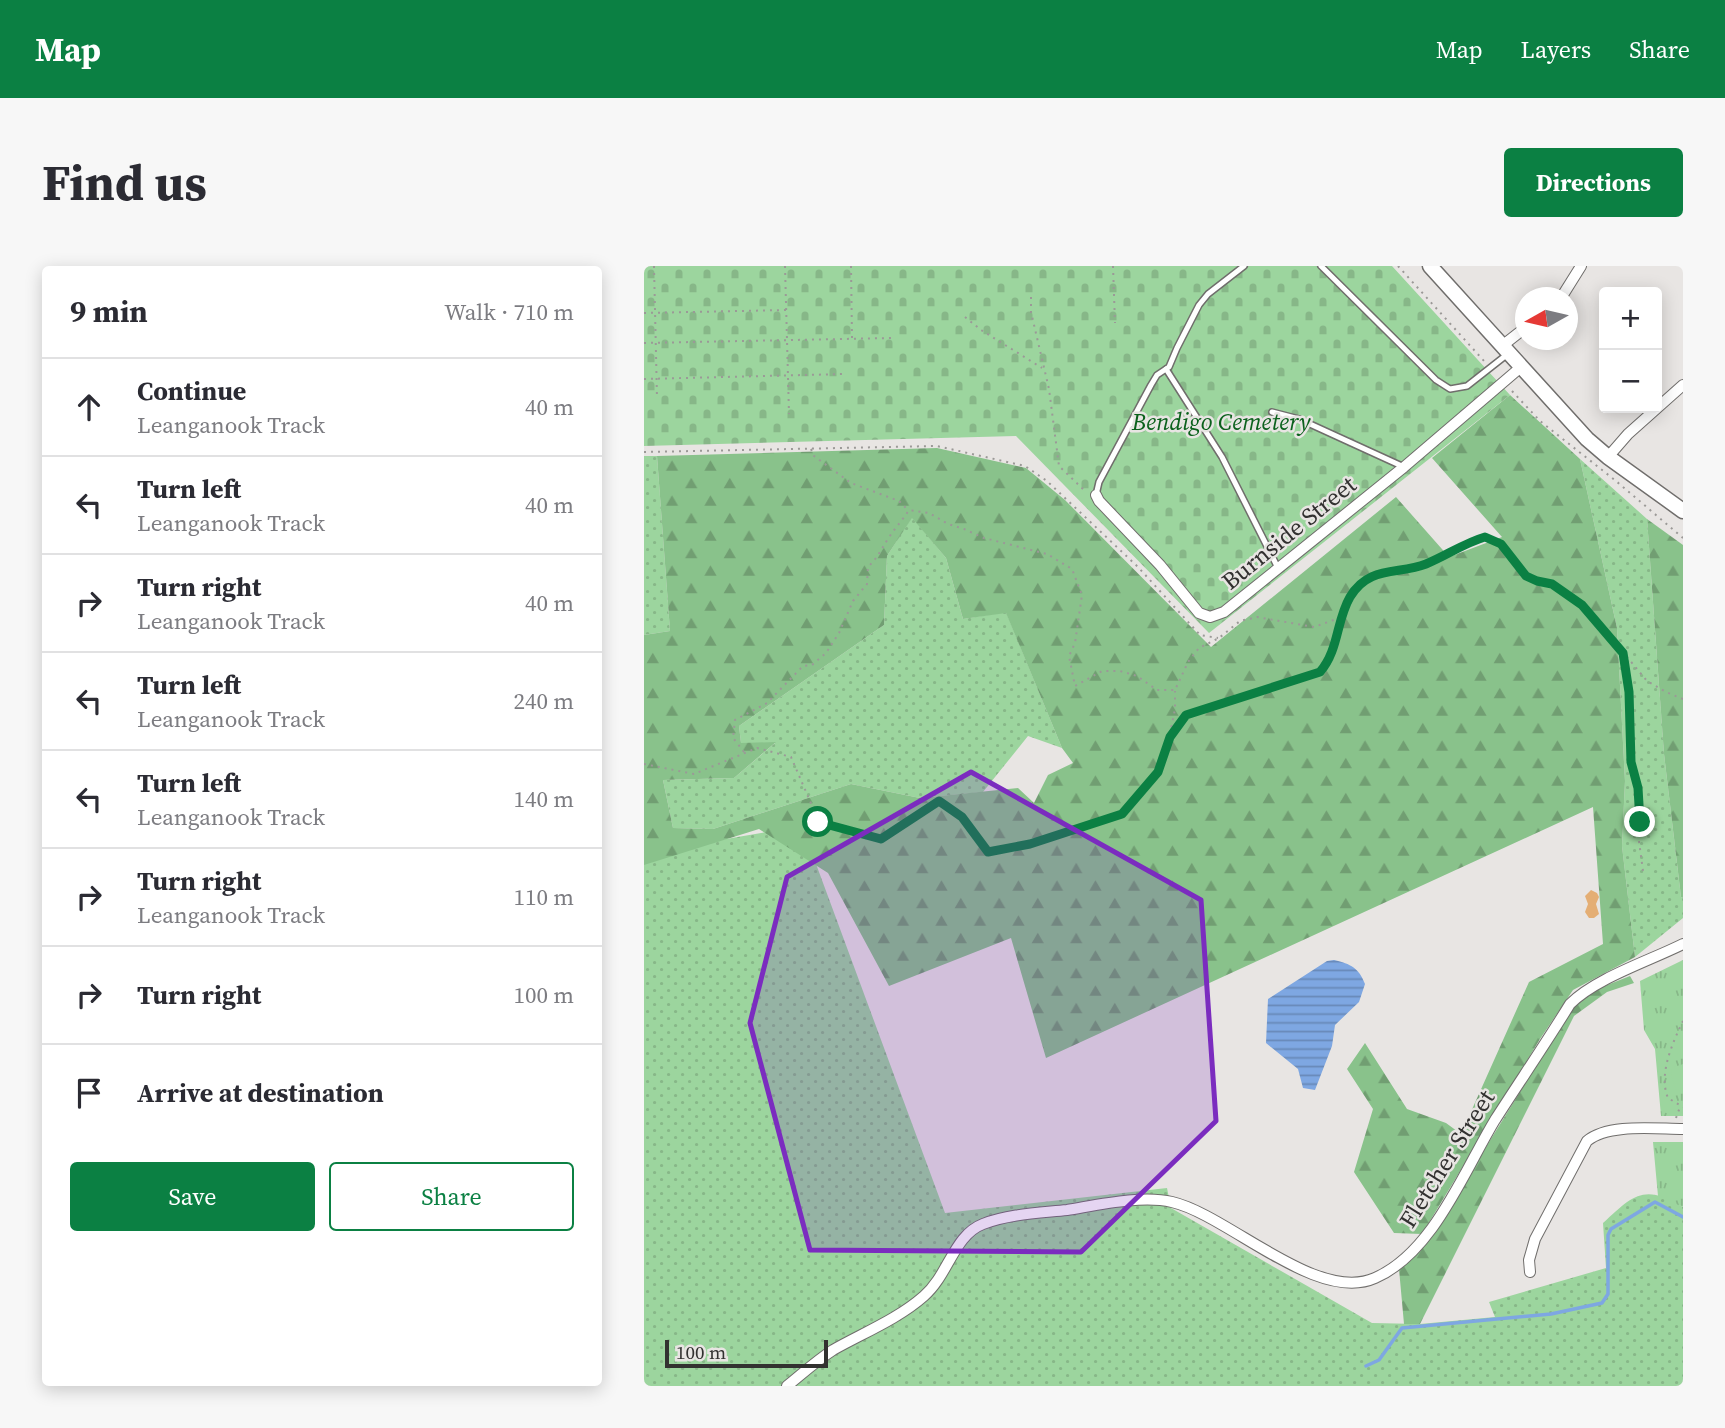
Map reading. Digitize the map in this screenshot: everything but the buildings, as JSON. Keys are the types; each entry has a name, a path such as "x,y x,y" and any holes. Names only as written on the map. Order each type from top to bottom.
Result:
{"street":[{"path":"1430,266 1587,439 1683,511"},
{"path":"1568,287 1581,266"},
{"path":"1505,350 1515,339"},
{"name":"Burnside Street","path":"1096,495 1204,616 1210,617 1224,612 1279,569 1521,367"},
{"path":"1608,457 1628,434 1683,385"},
{"name":"Fletcher Street","path":"787,1386 832,1351 923,1297 946,1270 959,1243 979,1225 1011,1217 1110,1204 1170,1202 1189,1208 1320,1276 1351,1283 1373,1279 1402,1261 1429,1232 1570,1004 1587,990 1683,944"},
{"path":"1530,1272 1529,1260 1535,1239 1580,1152 1591,1138 1615,1130 1680,1126"}],"lane":[{"path":"1096,495 1098,482 1151,384 1157,375 1169,368 1199,305 1208,294 1244,266"},
{"path":"1321,266 1450,389 1461,389 1491,368 1505,350"},
{"path":"1166,369 1222,457 1279,569"},
{"path":"1272,412 1299,419 1404,467"}],"path":[{"path":"654,266 657,398"},
{"path":"785,266 789,414"},
{"path":"851,266 852,339"},
{"path":"1113,266 1115,323"},
{"path":"1398,266 1491,368"},
{"path":"1031,297 1031,312 1049,389 1059,467 1083,490 1096,495"},
{"path":"644,313 786,310"},
{"path":"965,317 1043,369"},
{"path":"644,343 891,338"},
{"path":"644,379 844,374"},
{"path":"1504,382 1540,421 1683,538"},
{"path":"644,452 937,446 1026,466 1047,481 1138,568 1200,635 1219,638"},
{"path":"810,447 814,456 851,483 899,500 909,510 929,513 948,524 984,538 1046,554 1072,569 1082,595 1075,643 1069,656 1075,686 1102,671 1120,671 1137,676 1157,690 1175,690"},
{"path":"745,753 733,738 736,720 766,703 803,667 811,665 826,653 839,633 853,601 867,584 868,567 879,557 889,536 896,531 909,510"},
{"path":"1170,737 1186,715 1320,672 1332,654 1349,598 1371,577 1383,572 1423,565 1485,537 1501,544 1526,576 1552,584 1582,605 1647,681 1683,699"},
{"path":"644,764 694,774 757,748 791,757 818,822 881,839 939,801 962,817 988,852 1030,844 1122,814 1158,772 1170,737 1175,690 1188,662 1199,648 1219,638 1240,621 1257,617 1314,627 1342,617"},
{"path":"1623,653 1629,692 1631,762 1641,807 1638,834 1643,872"},
{"path":"1680,1126 1682,1107 1668,1097 1665,1084 1670,1053 1683,1021"}],"highlighted area":[{"path":"971,772 1201,900 1216,1121 1081,1252 810,1250 750,1023 787,877"}],"green space":[{"name":"Bendigo Cemetery","path":"644,266 1392,266 1510,395 1209,633 1016,436 644,446"},
{"path":"1510,395 1580,459 1617,628 1625,781 1622,846 1635,957 1573,990 1540,1039 1422,1234 1394,1233 1354,1172 1373,1109 1347,1069 1365,1043 1407,1109 1446,1123 1461,1134 1529,982 1603,944 1593,807 1046,1058 1011,938 889,986 828,873 759,829 644,865 644,635 670,631 657,456 937,448 1026,468 1065,500 1211,647 1396,497 1449,557 1502,537 1432,458","holes":["912,518 946,558 963,619 1006,613 1062,748 1073,763 1048,775 1034,803 1018,788 920,798 851,784 713,829 673,828 663,780 734,778 776,742 741,743 739,726 884,625 887,556"]},
{"path":"644,456 657,456 670,631 644,635"},
{"path":"1580,459 1647,519 1664,754 1683,898 1683,918 1635,957 1622,846 1625,781 1617,628"},
{"path":"912,517 946,558 963,619 1006,612 1062,748 1028,736 983,792 920,798 851,784 713,829 673,828 663,780 734,778 775,743 741,743 739,726 884,625 887,556"},
{"path":"1647,519 1683,545 1683,898 1664,754"},
{"path":"802,826 945,1213 1167,1188 1171,1208 1372,1323 1420,1324 1495,1317 1489,1302 1606,1268 1603,1223 1631,1199 1648,1194 1658,1195 1683,1207 1683,1386 644,1386 644,853"},
{"path":"1683,960 1683,1116 1661,1116 1655,1049 1644,1030 1640,981"},
{"path":"1630,976 1634,983 1607,992 1574,1016 1420,1324 1404,1324 1399,1269 1450,1205 1572,1008 1587,993"},
{"path":"1683,1064 1683,1088 1676,1090 1671,1075 1672,1068"},
{"path":"1653,1142 1683,1142 1683,1207 1658,1196"}],"water":[{"path":"1334,960 1354,968 1365,984 1359,1002 1335,1025 1332,1046 1315,1090 1303,1088 1298,1069 1266,1043 1268,999 1327,961"}],"waterway":[{"path":"1366,1366 1379,1360 1402,1328 1551,1314 1602,1303 1608,1294 1608,1235 1611,1229 1655,1202 1683,1217"}],"route":[{"path":"818,822 881,839 939,801 962,817 988,852 1030,844 1122,814 1158,772 1170,737 1186,715 1320,672 1336,644 1349,598 1358,587 1383,572 1423,565 1485,537 1501,544 1526,576 1552,584 1568,593 1593,616 1623,653 1629,692 1631,762 1641,807 1640,822"}]}
